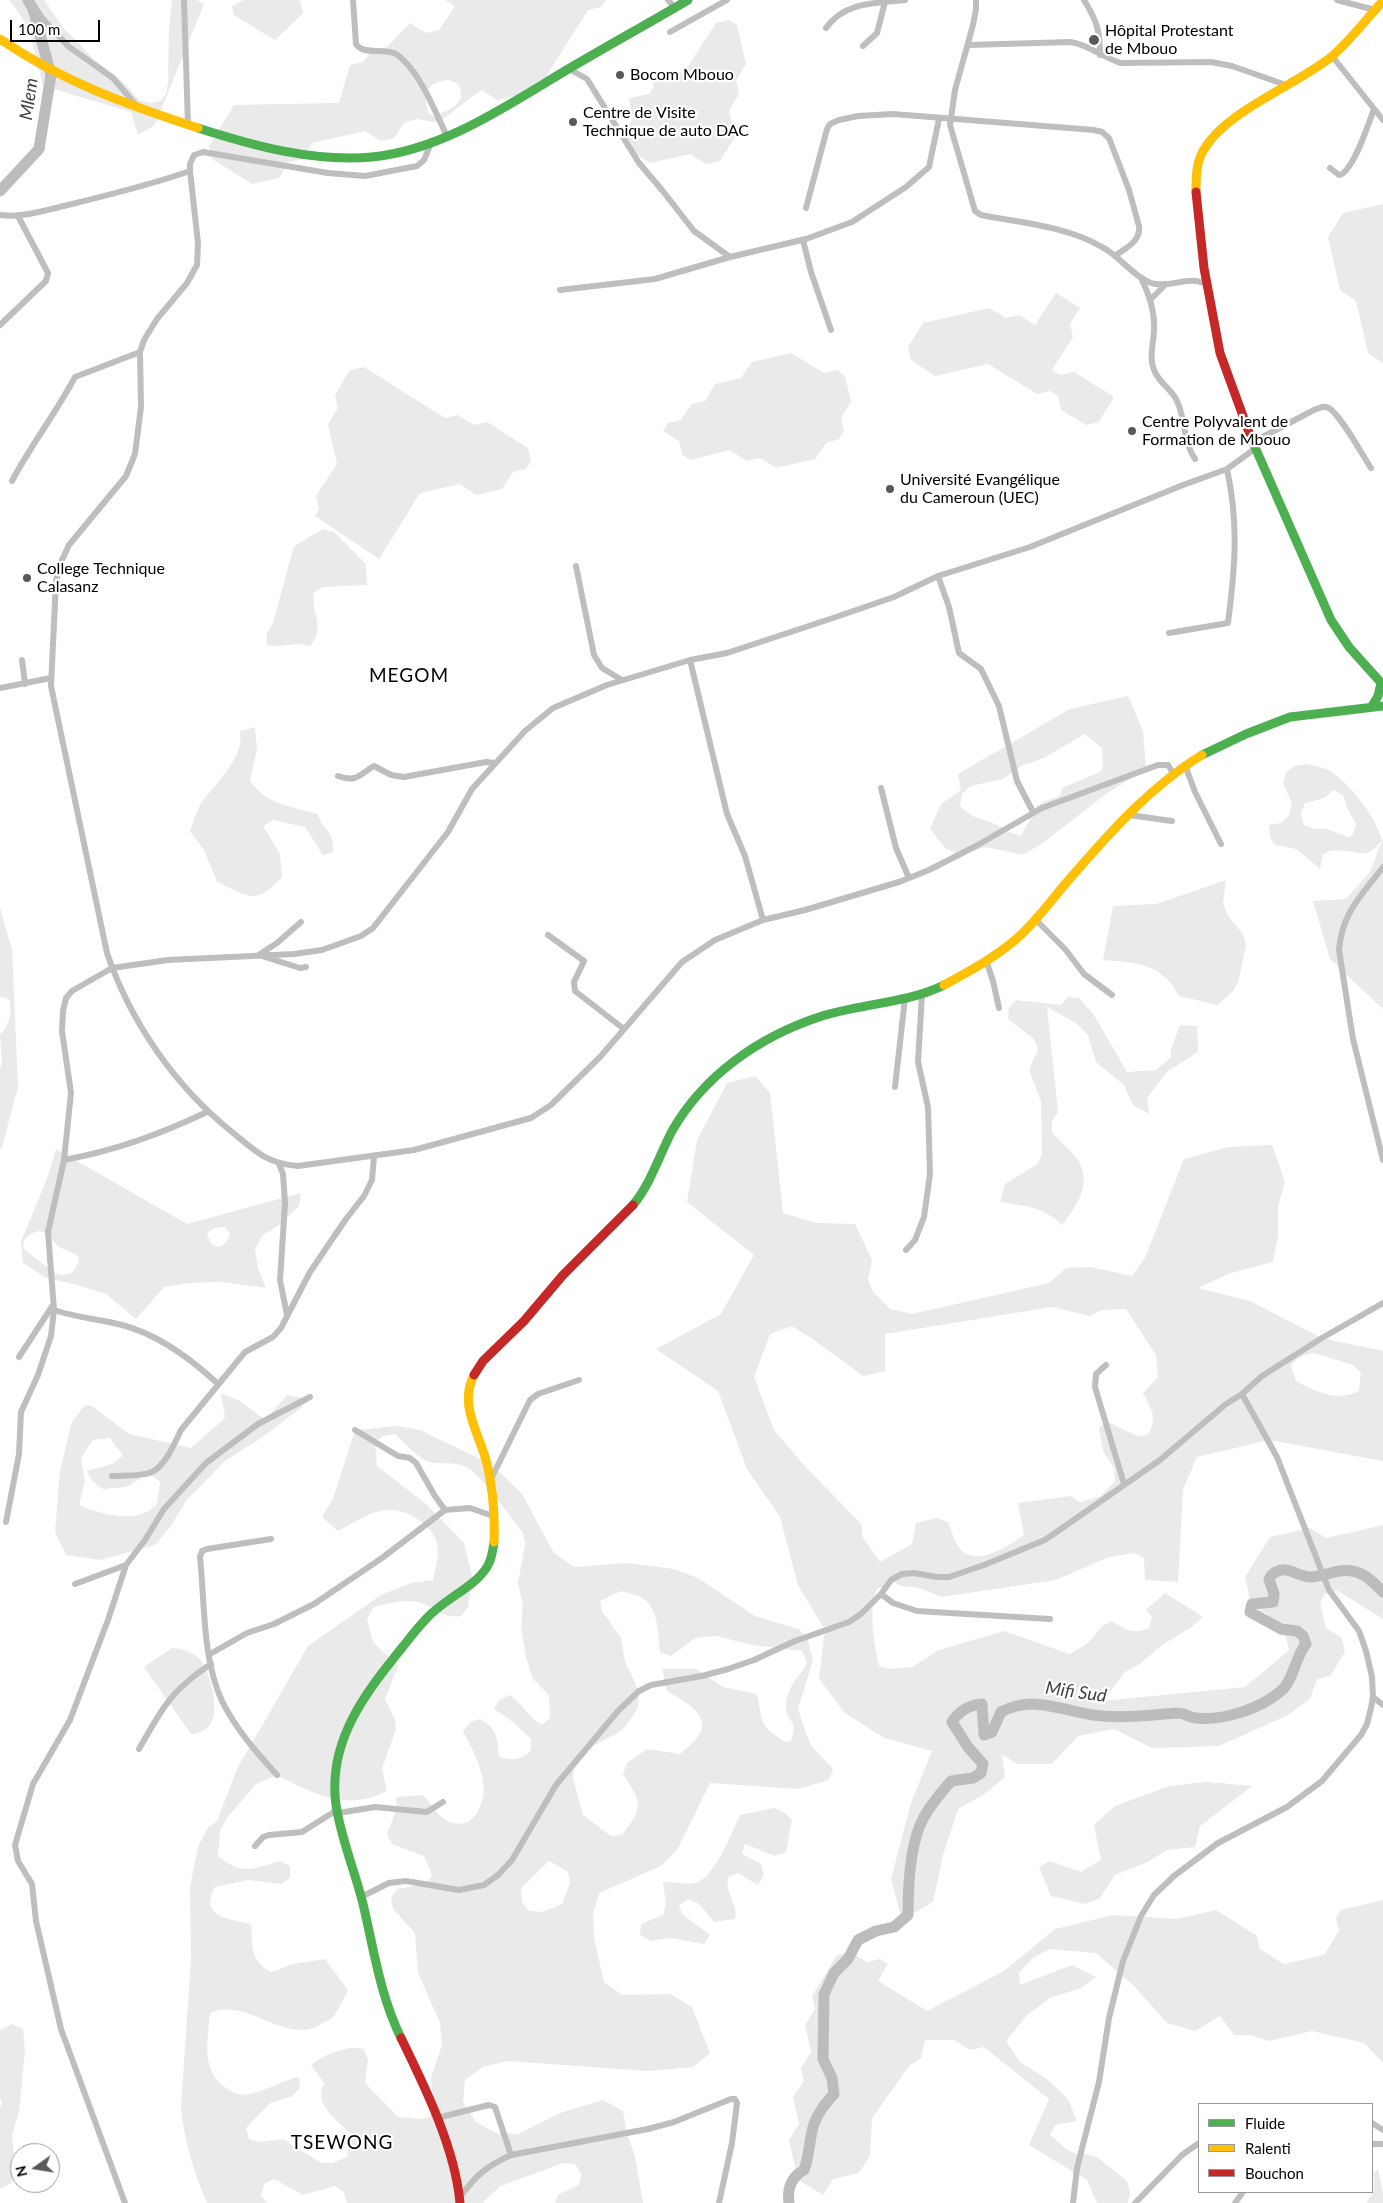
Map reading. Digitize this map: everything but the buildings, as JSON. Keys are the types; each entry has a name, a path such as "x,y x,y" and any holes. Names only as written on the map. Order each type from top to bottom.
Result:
{"main road":[{"path":"0,39 13,49 60,76 138,108 248,143 323,157 344,158 376,156 431,143 490,115 688,0"},
{"path":"1372,706 1378,696 1382,683 1349,647 1331,620 1234,395 1220,354 1204,268 1195,184 1199,158 1207,145 1232,121 1332,56 1383,1"},
{"path":"460,2200 455,2172 437,2118 420,2074 386,2006 380,1987 361,1897 338,1811 335,1785 338,1755 344,1732 354,1710 376,1678 426,1618 441,1603 479,1577 488,1567 494,1549 493,1516 486,1459 468,1408 468,1389 474,1375 492,1351 519,1326 563,1274 637,1201 669,1137 693,1101 736,1059 782,1032 818,1017 938,989 986,960 1015,940 1097,846 1174,773 1215,748 1290,717 1383,706"}],"street":[{"path":"30,0 42,18 68,46 113,78 138,108"},
{"path":"184,0 188,125"},
{"path":"353,0 356,44 358,48 395,53 407,64 419,81 446,136"},
{"path":"668,0 675,8"},
{"path":"670,32 727,0"},
{"path":"826,28 831,20 843,10 904,0"},
{"path":"976,0 976,9 957,83 950,120 950,128 972,207 981,216 1032,224 1089,239 1116,255 1141,278 1151,283 1166,284 1193,281 1207,285"},
{"path":"1084,0 1095,17 1098,28 1100,56"},
{"path":"1337,0 1375,10"},
{"path":"863,46 876,33 885,2"},
{"path":"968,45 1071,42 1082,45 1100,56 1122,63 1211,62 1232,66 1286,85"},
{"path":"1332,56 1383,120"},
{"path":"569,69 588,79 639,163 694,231 730,257"},
{"path":"1330,168 1340,175 1346,172 1361,142 1374,109"},
{"path":"806,208 827,129 834,122 858,116 893,114 1094,130 1106,135 1129,190 1140,231 1136,240 1116,255"},
{"path":"560,290 655,279 730,257 803,240 852,222 926,171 933,158 939,119"},
{"path":"431,143 424,160 417,166 365,176 318,173 203,152 194,155 190,171 198,243 197,265 187,283 157,319 144,340 140,352 141,407 135,454 126,476 63,555 56,581 50,678 56,716 98,919 112,968 132,1008 163,1061 207,1112 259,1155 279,1164 304,1166 374,1157 430,1146 522,1122 538,1115 574,1083 688,957 729,932 763,920 855,896 909,878 976,846 1033,812 1153,766 1168,765 1174,773"},
{"path":"0,215 18,216 92,199 190,171"},
{"path":"0,325 46,281 48,273 18,216"},
{"path":"803,240 811,272 831,330"},
{"path":"1193,281 1204,268"},
{"path":"1141,278 1151,300 1154,327 1151,355 1153,369 1164,387 1178,402 1188,449 1195,459"},
{"path":"1151,300 1166,284"},
{"path":"12,481 29,449 62,402 75,378 140,352"},
{"path":"6,1522 19,1454 21,1412 38,1375 52,1336 54,1307 48,1232 64,1160 71,1093 62,1031 66,998 72,991 112,968 168,960 294,954 322,950 361,936 374,928 448,832 472,789 525,731 543,714 553,708 622,680 690,660 727,653 894,597 938,576 1030,547 1227,469 1255,445 1322,407 1328,407 1336,416 1371,468"},
{"path":"1169,633 1228,623 1236,562 1234,497 1227,469"},
{"path":"576,566 594,655 602,668 622,680"},
{"path":"938,576 949,607 959,652 981,669 999,706 1017,781 1033,812"},
{"path":"22,660 24,684"},
{"path":"690,660 727,814 745,856 763,920"},
{"path":"0,688 50,678"},
{"path":"338,776 355,778 361,776 374,766 391,775 404,777 486,762 495,763"},
{"path":"1185,765 1195,792 1221,844"},
{"path":"881,788 896,848 909,878"},
{"path":"1129,815 1172,821"},
{"path":"1383,867 1356,899 1340,934 1339,950 1353,1040 1383,1160"},
{"path":"1035,919 1065,948 1084,974 1112,995"},
{"path":"259,955 278,943 301,922"},
{"path":"548,936 584,961 574,982 575,991 624,1029"},
{"path":"259,955 300,968 306,967"},
{"path":"986,960 993,981 998,1008"},
{"path":"906,1250 915,1240 924,1218 930,1174 928,1107 917,1056 922,994"},
{"path":"895,1087 905,998"},
{"path":"64,1160 97,1154 147,1139 207,1112"},
{"path":"112,1476 154,1471 217,1383 248,1349 277,1333 310,1272 367,1192 372,1180 374,1157"},
{"path":"279,1164 283,1174 286,1217 280,1280 287,1315"},
{"path":"361,1897 389,1883 406,1881 459,1890 484,1885 506,1868 556,1785 634,1695 651,1685 702,1676 728,1669 754,1660 795,1640 848,1622 862,1614 891,1580 902,1574 914,1573 949,1577 1026,1549 1045,1540 1160,1460 1262,1376 1322,1338 1383,1303"},
{"path":"19,1357 54,1307"},
{"path":"54,1307 83,1319 135,1329 187,1359 217,1383"},
{"path":"1106,1365 1096,1374 1096,1387 1124,1484"},
{"path":"490,1480 530,1400 538,1394 580,1380"},
{"path":"1073,2203 1077,2168 1099,2082 1109,2018 1123,1961 1141,1916 1154,1896 1174,1876 1218,1843 1287,1807 1322,1781 1364,1730 1373,1697 1370,1664 1359,1631 1327,1585 1277,1457 1242,1394"},
{"path":"125,2203 61,2030 37,1929 32,1884 18,1862 15,1845 33,1784 70,1720 108,1620 126,1565 146,1540 164,1509 206,1463 258,1424 310,1397"},
{"path":"355,1430 398,1456 410,1458 416,1463 437,1500 446,1510"},
{"path":"210,1654 247,1633 274,1624 314,1604 382,1558 446,1510 470,1508 493,1516"},
{"path":"271,1539 202,1551 200,1556 210,1664 223,1702 241,1731 277,1775"},
{"path":"75,1584 126,1565"},
{"path":"881,1594 893,1603 917,1611 1050,1619"},
{"path":"139,1750 174,1694 210,1664"},
{"path":"1373,1697 1383,1705"},
{"path":"255,1846 263,1837 268,1835 302,1832 338,1811 374,1806 427,1812 443,1802"},
{"path":"460,2200 474,2177 491,2164 511,2154 648,2129 674,2122 731,2098 736,2099 737,2103 732,2143 719,2203"},
{"path":"437,2118 489,2105 495,2108 511,2154"},
{"path":"1135,2203 1182,2155 1198,2144"}],"shaded area":[{"path":"9,0 44,0 65,30 92,58 123,82 139,100 150,103 160,101 166,94 172,0 197,0 204,4 155,125 138,135 131,112 43,86 28,29"},
{"path":"244,0 300,0 303,13 275,40 234,15 232,6"},
{"path":"445,0 606,0 601,7 588,10 537,91 497,100 481,90 438,123 418,119 405,122 394,138 381,141 365,131 312,143 302,159 289,162 279,178 252,184 212,159 209,146 234,105 339,103 350,65 363,62 373,50 387,47 410,23 426,33 439,30 455,6","holes":["449,80 459,85 461,97 456,105 434,116 429,114 426,95 431,86 435,83"]},
{"path":"729,20 737,25 746,64 736,81 739,94 729,110 735,137 720,161 706,164 690,154 650,163 626,148 623,134 633,118 629,98 649,94 654,86 652,79 685,71 716,23"},
{"path":"1383,204 1383,363 1368,353 1356,301 1340,290 1328,237 1343,213"},
{"path":"1056,293 1080,308 1070,324 1073,337 1052,370 1060,375 1074,372 1114,397 1099,422 1086,425 1061,410 1058,396 1050,391 1037,394 988,364 935,376 911,360 908,347 923,323 989,308 1006,318 1019,315 1035,325"},
{"path":"791,353 824,373 837,370 845,376 851,402 841,418 844,431 839,439 826,443 815,459 776,468 760,458 746,461 730,450 690,460 682,454 679,441 663,431 668,423 681,420 692,404 705,401 715,384 741,378 752,362"},
{"path":"364,367 445,418 458,415 474,425 487,422 528,448 531,461 526,469 513,472 502,489 476,495 460,484 420,493 379,559 315,516 319,509 316,496 337,464 328,424 338,408 335,395 350,370"},
{"path":"323,529 334,532 366,564 367,585 323,587 314,592 313,600 318,626 315,638 310,646 299,644 267,645 267,634 273,623 294,546"},
{"path":"1128,696 1143,731 1146,769 1106,794 1043,843 1022,855 986,847 960,854 946,849 930,829 941,804 961,790 958,774 1070,709","holes":["1085,734 1102,748 1103,767 1100,772 1062,788 1060,796 1037,806 1021,836 973,816 960,806 962,794 971,786 1003,779 1023,765 1044,758"]},
{"path":"255,727 257,749 250,781 256,789 280,804 318,814 332,838 333,852 323,855 305,827 273,820 263,826 280,854 282,877 266,892 252,896 237,892 217,882 204,850 190,831 198,809 226,772 238,752 240,731"},
{"path":"1306,764 1328,770 1353,791 1368,811 1379,831 1382,840 1375,848 1362,853 1341,850 1323,854 1320,869 1296,849 1275,845 1270,837 1269,825 1281,823 1289,815 1292,804 1283,783 1286,772 1295,766","holes":["1333,790 1343,795 1348,810 1356,824 1353,835 1348,837 1327,829 1315,829 1304,825 1301,814 1305,803 1325,798"]},
{"path":"1383,838 1383,1009 1330,959 1313,901 1346,899 1370,872"},
{"path":"1226,880 1223,904 1228,916 1243,934 1246,945 1239,979 1234,990 1218,1005 1179,996 1165,977 1147,967 1127,962 1103,960 1113,906 1156,904"},
{"path":"0,908 12,950 18,1087 0,1150 0,1068 2,1065 0,1035 8,1023 11,1011 10,1001 0,997"},
{"path":"1068,997 1079,998 1094,1015 1127,1072 1156,1070 1171,1057 1171,1049 1180,1025 1197,1026 1198,1052 1167,1072 1147,1098 1149,1114 1133,1105 1124,1085 1096,1062 1088,1035 1076,1023 1047,1007 1058,1112 1052,1121 1052,1132 1079,1162 1084,1179 1081,1195 1062,1225 1041,1211 1000,1202 1005,1184 1037,1164 1042,1155 1041,1101 1029,1070 1038,1049 1034,1039 1008,1019 1009,1008 1016,1000 1061,1005"},
{"path":"755,1076 770,1093 783,1213 816,1223 855,1224 872,1260 868,1280 873,1292 890,1309 912,1314 1049,1283 1066,1268 1091,1267 1132,1276 1145,1258 1184,1159 1228,1147 1272,1145 1285,1182 1278,1207 1278,1236 1273,1262 1231,1273 1198,1288 1250,1301 1322,1338 1383,1351 1383,1461 1269,1440 1197,1457 1183,1490 1178,1582 1145,1580 1144,1558 1134,1553 1109,1557 1056,1580 941,1597 920,1588 901,1586 891,1580 887,1585 877,1589 872,1617 879,1666 891,1669 912,1667 939,1650 1004,1631 1070,1654 1088,1643 1102,1626 1112,1621 1121,1627 1134,1631 1149,1628 1152,1617 1146,1610 1165,1593 1203,1617 1190,1628 1162,1645 1140,1664 1125,1672 1103,1701 1245,1687 1289,1650 1286,1637 1270,1627 1267,1614 1251,1604 1245,1577 1270,1537 1310,1528 1326,1538 1383,1525 1383,1619 1338,1591 1325,1594 1320,1602 1326,1628 1342,1638 1345,1652 1330,1676 1317,1679 1310,1699 1288,1715 1219,1746 1152,1748 1114,1729 1078,1736 1052,1764 1018,1764 1002,1755 1005,1777 983,1795 958,1809 943,1855 933,1902 902,1920 891,1879 911,1803 932,1751 884,1738 845,1713 819,1679 825,1630 798,1585 780,1517 747,1469 718,1391 656,1349 721,1314 754,1255 687,1202 697,1140 727,1083","holes":["1052,1307 1090,1316 1101,1310 1126,1309 1156,1355 1158,1377 1143,1393 1153,1418 1148,1435 1137,1436 1106,1421 1099,1429 1103,1451 1115,1470 1115,1481 1101,1496 1080,1502 1071,1496 1018,1503 1024,1535 1003,1548 986,1555 969,1555 957,1545 948,1522 937,1518 916,1523 912,1544 880,1562 862,1536 862,1525 803,1464 774,1430 754,1377 770,1334 792,1326 863,1376 885,1371 885,1334","1314,1353 1353,1365 1361,1373 1359,1391 1343,1396 1335,1396 1311,1389 1296,1381 1291,1366 1301,1357"]},
{"path":"56,1149 187,1224 301,1193 299,1206 278,1226 263,1235 255,1249 258,1268 266,1288 222,1282 190,1283 164,1287 136,1319 106,1294 46,1278 23,1263 21,1242 48,1176","holes":["225,1227 230,1234 226,1243 219,1247 211,1244 207,1234 215,1228","40,1231 45,1233 58,1246 78,1256 79,1262 72,1273 61,1275 55,1273 26,1251 23,1246 26,1237"]},
{"path":"221,1393 240,1401 265,1420 287,1395 307,1399 310,1397 302,1407 264,1436 225,1461 186,1501 171,1526 155,1545 100,1560 66,1555 55,1532 60,1471 72,1422 85,1405 92,1406 129,1434 191,1448 225,1418","holes":["110,1438 123,1456 112,1464 87,1471 92,1481 103,1489 126,1487 149,1473 160,1482 157,1504 144,1513 128,1516 102,1513 79,1505 85,1481 81,1458 93,1440"]},
{"path":"398,1426 420,1430 480,1459 486,1459 522,1494 554,1553 574,1567 628,1563 674,1569 698,1578 755,1616 798,1629 807,1637 813,1660 798,1709 810,1744 833,1769 829,1780 798,1789 710,1783 677,1850 661,1866 599,1893 593,1915 594,1938 604,1982 622,1995 670,1994 692,2007 710,2053 693,2067 649,2071 507,2061 483,2067 465,2080 463,2102 476,2122 496,2133 518,2134 560,2113 603,2100 623,2111 627,2134 635,2156 643,2203 555,2203 559,2194 579,2185 581,2174 575,2164 563,2163 501,2186 484,2203 347,2203 344,2192 335,2186 303,2195 274,2179 264,2184 261,2196 268,2203 207,2203 198,2180 187,2144 181,2107 191,1960 190,1887 198,1847 207,1829 217,1821 237,1769 308,1646 381,1595 411,1583 433,1580 438,1553 437,1543 426,1525 412,1515 396,1510 375,1512 338,1531 322,1517 333,1499 355,1430","holes":["395,1434 424,1460 458,1464 474,1472 523,1533 525,1544 518,1583 523,1605 521,1627 526,1658 533,1679 549,1695 550,1718 542,1725 533,1719 519,1702 510,1695 499,1700 494,1709 513,1722 531,1739 531,1750 520,1758 508,1759 499,1757 496,1735 490,1726 480,1719 470,1722 463,1731 480,1767 484,1789 480,1807 471,1820 464,1823 446,1820 423,1795 396,1797 397,1808 387,1834 392,1844 424,1856 432,1875 426,1884 397,1889 391,1898 393,1909 415,1933 418,1973 440,2023 442,2045 431,2077 434,2109 430,2117 419,2119 398,2117 365,2083 368,2060 364,2049 343,2049 329,2054 311,2065 324,2083 321,2091 324,2105 333,2117 351,2134 347,2157 332,2163 321,2163 283,2139 259,2142 249,2139 246,2128 270,2103 291,2097 300,2088 299,2077 245,2095 236,2094 226,2088 212,2073 209,2064 207,2044 210,2013 225,2010 239,2011 295,2030 309,2029 333,2017 348,1990 325,1959 293,1964 271,1972 259,1963 253,1952 251,1924 219,1915 213,1911 210,1905 215,1887 248,1880 282,1884 290,1877 290,1866 280,1861 248,1869 234,1866 218,1856 220,1832 226,1819 256,1784 277,1775 317,1794 344,1800 372,1797 387,1791 382,1768 396,1730 395,1719 385,1699 398,1666 373,1642 367,1619 374,1607 395,1602 411,1601 428,1606 447,1616 461,1616 468,1607 472,1576 464,1543 425,1503 377,1466 375,1442 383,1436","621,1591 639,1596 653,1610 657,1623 660,1652 671,1656 695,1638 717,1636 751,1645 802,1651 807,1662 788,1693 786,1708 794,1729 791,1741 785,1742 766,1727 760,1712 757,1694 723,1687 696,1669 662,1669 667,1691 694,1709 702,1722 702,1729 698,1737 680,1754 647,1749 627,1763 623,1774 637,1799 637,1811 622,1835 611,1836 583,1815 573,1778 574,1765 587,1749 618,1733 626,1726 638,1708 639,1691 625,1662 621,1638 602,1611 600,1601","549,1861 568,1872 570,1883 562,1904 542,1912 529,1911 522,1902 521,1888"]},
{"path":"172,1648 190,1652 200,1659 207,1672 213,1691 214,1710 213,1719 209,1727 201,1732 191,1734 144,1667"},
{"path":"1207,1782 1252,1786 1200,1826 1195,1847 1167,1850 1148,1862 1115,1875 1100,1898 1085,1904 1051,1896 1039,1867 1050,1861 1081,1872 1101,1860 1094,1825 1115,1806 1169,1786"},
{"path":"774,1808 784,1812 792,1820 786,1852 775,1856 745,1844 742,1854 761,1864 764,1875 758,1885 738,1873 728,1877 728,1889 735,1907 735,1919 714,1922 699,1904 689,1899 679,1905 683,1915 710,1935 704,1944 670,1938 650,1941 640,1935 641,1924 663,1915 666,1905 663,1882 691,1884 702,1880 722,1854 740,1815"},
{"path":"1383,1900 1383,2063 1364,2043 1312,2031 1269,2041 1251,2035 1234,2035 1220,2016 1195,2031 1167,2023 1134,1986 1096,1953 1049,1949 1032,1959 1019,1973 1020,1985 1072,1965 1096,1977 1081,1988 1050,1998 1027,2015 1006,2041 1020,2062 1047,2079 1068,2099 1077,2121 1055,2125 1050,2135 1066,2149 1076,2154 1088,2154 1098,2158 1127,2181 1130,2193 1128,2203 1097,2203 1087,2180 1029,2145 1049,2099 984,2047 970,2050 954,2040 925,2040 921,2058 909,2066 872,2118 870,2156 859,2173 833,2179 823,2195 798,2180 789,2140 799,2124 793,2097 804,2081 801,2068 811,2052 805,2025 815,2009 812,1996 837,1955 851,1952 867,1962 880,1959 888,1964 878,1981 927,2011 1004,1971 1055,1929 1113,1915 1177,1919 1216,1910 1257,1936 1260,1949 1284,1964 1324,1955 1339,1931 1336,1918 1341,1910"},
{"path":"12,2024 23,2029 25,2051 19,2112 12,2135 13,2143 10,2143 10,2184 0,2189 0,2108 2,2102 0,2099 0,2030"},
{"path":"1378,2169 1383,2203 1366,2203 1374,2189 1373,2173"}],"waterway":[{"name":"Mlem","path":"0,191 39,149 51,75 33,9 28,0"},
{"name":"Mifi Sud","path":"789,2203 791,2184 796,2176 804,2170 806,2164 812,2130 816,2120 822,2108 834,2094 832,2078 823,2059 824,1994 834,1973 848,1959 858,1940 876,1931 894,1927 908,1915 909,1879 915,1840 923,1819 932,1804 951,1781 973,1778 981,1773 983,1764 968,1747 952,1722 958,1715 969,1707 982,1704 984,1735 992,1732 1001,1712 1013,1707 1036,1704 1114,1717 1177,1713 1196,1718 1229,1716 1263,1703 1281,1691 1289,1681 1299,1655 1306,1644 1303,1636 1297,1631 1281,1629 1250,1612 1252,1604 1273,1602 1274,1594 1269,1579 1274,1573 1284,1570 1310,1577 1346,1570 1352,1571 1365,1576 1383,1592"}],"traffic: fast":[{"path":"198,128 240,141 305,155 350,158 399,153 450,135 500,110 688,0"},
{"path":"1251,438 1331,620 1349,647 1383,685"},
{"path":"1372,706 1378,696 1381,683"},
{"path":"1202,755 1246,734 1290,717 1383,706"},
{"path":"633,1205 645,1188 672,1131 685,1111 700,1092 735,1060 775,1035 819,1017 915,996 944,985"},
{"path":"401,2038 383,1989 363,1904 338,1818 335,1781 338,1759 344,1738 364,1698 427,1618 482,1574 490,1561 494,1542"}],"traffic: slow":[{"path":"1196,192 1199,160 1213,137 1244,111 1331,57 1383,1"},
{"path":"0,39 71,80 121,101 198,128"},
{"path":"944,985 990,959 1022,934 1081,866 1146,797 1202,755"},
{"path":"474,1375 468,1398 469,1409 489,1473 493,1502 494,1542"}],"traffic: jam":[{"path":"1196,192 1204,268 1220,353 1251,438"},
{"path":"474,1375 483,1361 524,1321 563,1275 633,1205"},
{"path":"401,2038 438,2118 452,2161 460,2203"}],"place":[{"name":"Hôpital Protestant de Mbouo","path":"1094,40"},
{"name":"Bocom Mbouo","path":"620,75"},
{"name":"Centre de Visite Technique de auto DAC","path":"573,122"},
{"name":"Centre Polyvalent de Formation de Mbouo","path":"1132,431"},
{"name":"Université Evangélique du Cameroun (UEC)","path":"890,489"},
{"name":"College Technique Calasanz","path":"27,578"}],"district":[{"name":"MEGOM","path":"409,676"},
{"name":"TSEWONG","path":"342,2143"}]}
